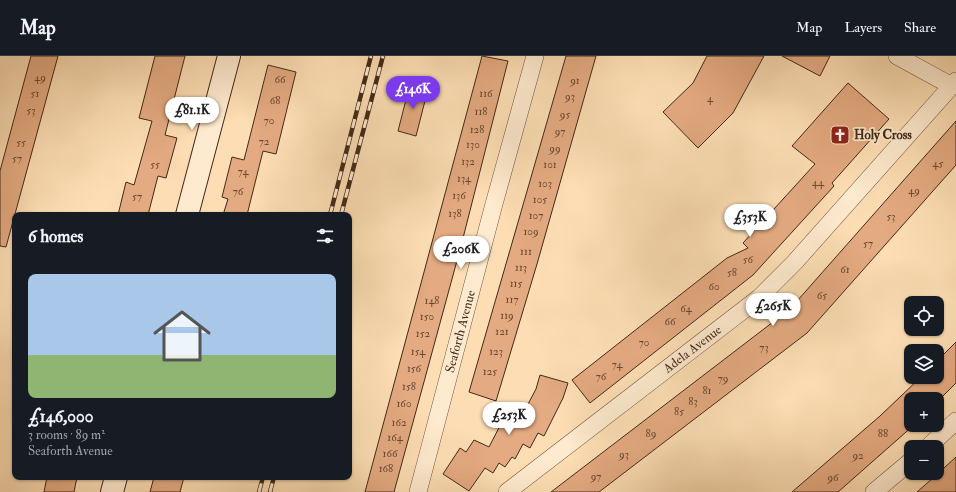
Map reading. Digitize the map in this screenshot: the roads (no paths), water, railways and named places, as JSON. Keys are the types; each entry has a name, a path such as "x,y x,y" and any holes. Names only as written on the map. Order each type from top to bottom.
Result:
{"street":[{"path":"188,212 229,56"},
{"name":"Seaforth Avenue","path":"418,492 494,204 535,56"},
{"path":"897,56 954,83"},
{"name":"Adela Avenue","path":"507,492 760,298 805,251 954,83"},
{"path":"936,440 956,421"},
{"path":"874,492 904,468"},
{"path":"112,492 115,480"}],"railway":[{"path":"331,212 371,56"},
{"path":"342,212 383,56"},
{"path":"259,492 262,480"},
{"path":"270,492 273,480"}],"place":[{"name":"Holy Cross","path":"840,135"}]}
